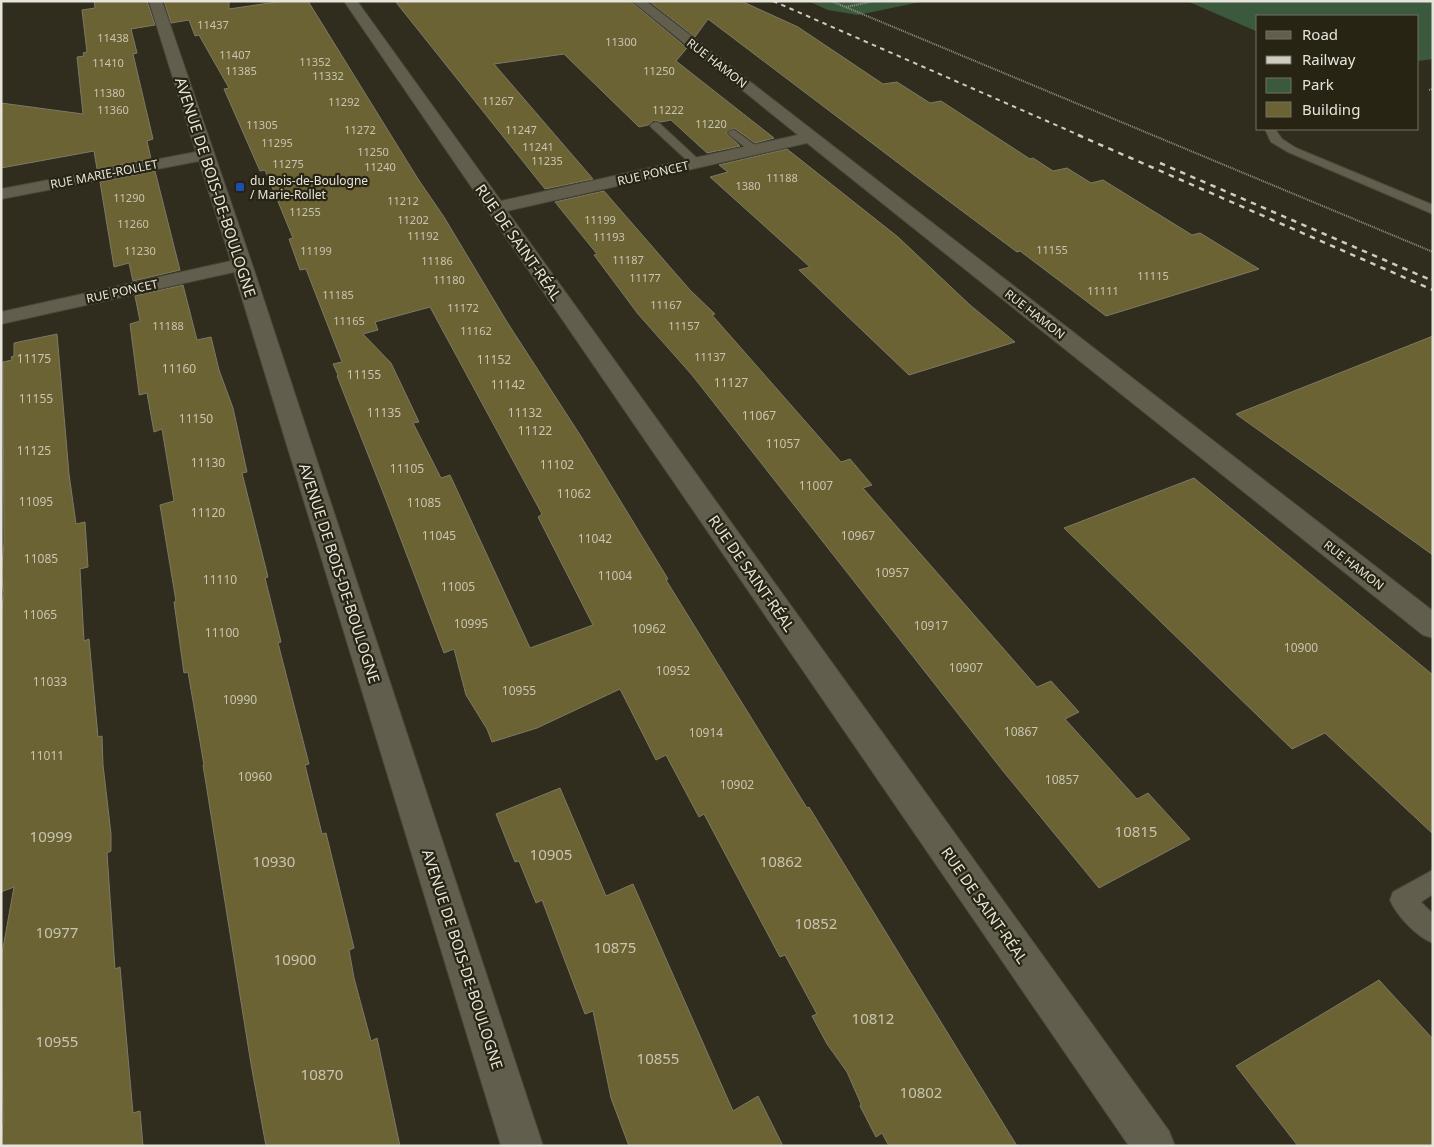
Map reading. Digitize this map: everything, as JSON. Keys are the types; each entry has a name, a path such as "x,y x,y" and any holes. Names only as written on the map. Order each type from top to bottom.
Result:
{"street":[{"name":"AVENUE DE BOIS-DE-BOULOGNE","path":"155,1 242,264 522,1146"},
{"name":"RUE DE SAINT-RÉAL","path":"350,1 1154,1146"},
{"name":"RUE HAMON","path":"638,1 1433,627"},
{"name":"RUE PONCET","path":"496,208 811,137"},
{"name":"RUE MARIE-ROLLET","path":"1,194 206,155"},
{"name":"RUE PONCET","path":"1,318 242,264"}],"lane":[{"path":"655,126 696,163"},
{"path":"1270,130 1274,139 1292,150 1433,210"},
{"path":"734,133 755,150"},
{"path":"1433,881 1402,900 1433,931"}],"path":[{"path":"831,1 1433,252"},
{"path":"846,7 875,1"},
{"path":"1429,90 1433,89"}],"green space":[{"path":"808,1 925,1 858,15 828,10"},
{"path":"1187,1 1433,1 1433,59 1419,61 1419,15 1256,15 1256,31"}],"building":[{"path":"94,1 147,1 155,25 131,29 137,53 133,54 153,139 147,141 151,159 97,169 94,151 1,168 1,103 83,114 77,57 84,56 83,53 87,52 82,10 95,8"},
{"path":"164,1 229,1 229,9 283,1 308,1 418,179 444,217 507,322 582,438 668,579 666,580 807,808 809,807 1017,1146 889,1146 882,1133 876,1137 860,1106 861,1104 847,1072 827,1044 812,1016 817,1014 785,955 780,957 704,814 699,817 666,755 656,760 620,689 537,728 492,742 487,729 466,695 454,649 444,653 337,376 333,364 342,362 306,269 300,270 289,239 293,238 265,170 260,171 224,89 229,88 199,35 195,36 189,20 171,23","holes":["430,307 542,514 538,517 593,625 530,648 450,475 441,478 413,423 419,422 391,363 363,334 378,330 375,322"]},
{"path":"395,1 630,1 687,48 676,61 774,138 755,143 734,128 726,133 740,146 707,153 671,120 661,122 654,120 648,125 639,127 564,54 494,64 593,179 545,189"},
{"path":"649,1 741,1 798,27 883,84 897,82 930,103 941,101 1030,159 1033,158 1053,171 1067,168 1091,183 1103,180 1192,235 1200,233 1259,269 1106,316 1020,251 1017,252 708,19 695,37"},
{"path":"787,149 898,237 970,305 1015,342 909,375 799,270 810,267 710,177 728,172 719,165"},
{"path":"155,171 180,270 133,281 129,263 114,267 100,182"},
{"path":"604,191 690,290 715,314 712,315 841,462 850,459 872,485 863,488 1037,687 1051,681 1079,712 1065,719 1137,799 1148,793 1190,839 1099,888 1003,771 692,375 638,314 594,255 597,254 555,202"},
{"path":"183,285 197,340 211,337 219,370 233,408 247,472 242,473 268,577 265,578 281,642 278,643 309,764 305,765 322,834 326,833 354,948 349,950 354,978 371,1041 377,1038 400,1146 266,1146 188,672 184,673 174,602 176,601 160,505 174,501 162,429 154,432 147,393 139,395 130,324 140,321 135,296"},
{"path":"57,334 69,474 76,524 85,522 88,567 80,569 84,641 89,639 98,737 102,736 103,765 111,834 111,851 107,853 115,969 120,967 133,1113 140,1111 143,1146 1,1146 3,1122 1,959 14,887 1,892 1,614 4,594 1,574 4,543 3,362 12,360 11,357 14,356 14,343"},
{"path":"1433,336 1433,555 1236,414"},
{"path":"1194,478 1433,675 1433,834 1325,733 1292,749 1064,528"},
{"path":"560,788 606,896 633,884 733,1111 758,1096 783,1146 629,1146 611,1098 593,1011 585,1014 542,900 536,903 519,861 515,862 496,814"},
{"path":"1379,980 1433,1039 1433,1146 1298,1146 1236,1066"}],"railway":[{"path":"773,1 1081,136"},
{"path":"1078,135 1433,290"},
{"path":"1160,163 1433,281"}],"place":[{"name":"du Bois-de-Boulogne / Marie-Rollet","path":"240,187"}]}
